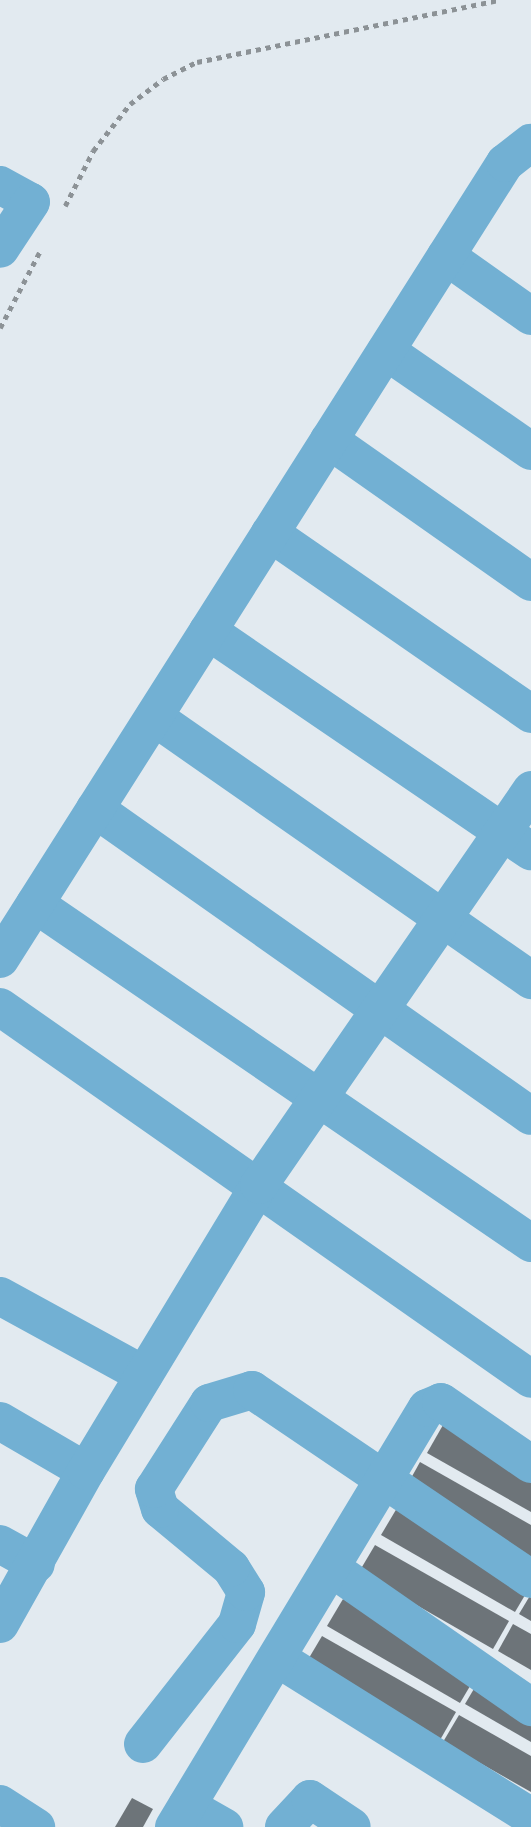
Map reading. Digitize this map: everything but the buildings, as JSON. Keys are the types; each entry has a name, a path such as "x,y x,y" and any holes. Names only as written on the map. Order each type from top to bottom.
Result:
{"street":[{"path":"0,959 446,256 522,162"},
{"path":"0,185 30,202 0,249"},
{"path":"446,256 531,316"},
{"path":"386,351 531,451"},
{"path":"329,440 531,582"},
{"path":"270,533 531,714"},
{"path":"208,631 517,841"},
{"path":"154,717 531,980"},
{"path":"0,1624 86,1471 259,1185 442,918 517,841 531,790"},
{"path":"95,809 531,1116"},
{"path":"35,904 531,1243"},
{"path":"0,1007 259,1185 531,1379"},
{"path":"0,1296 144,1375"},
{"path":"144,1744 237,1624 246,1592 231,1568 160,1509 154,1489 209,1403 252,1390 386,1477 531,1579"},
{"path":"224,1827 180,1817 386,1477 435,1403 441,1402 531,1464"},
{"path":"0,1421 86,1471"},
{"path":"0,1544 36,1564"},
{"path":"331,1568 531,1707"},
{"path":"276,1658 531,1817"},
{"path":"285,1827 310,1799 352,1827"},
{"path":"0,1804 36,1827"}],"path":[{"path":"62,210 93,151 130,104 175,73 197,62 500,0"},
{"path":"0,328 43,245"}]}
